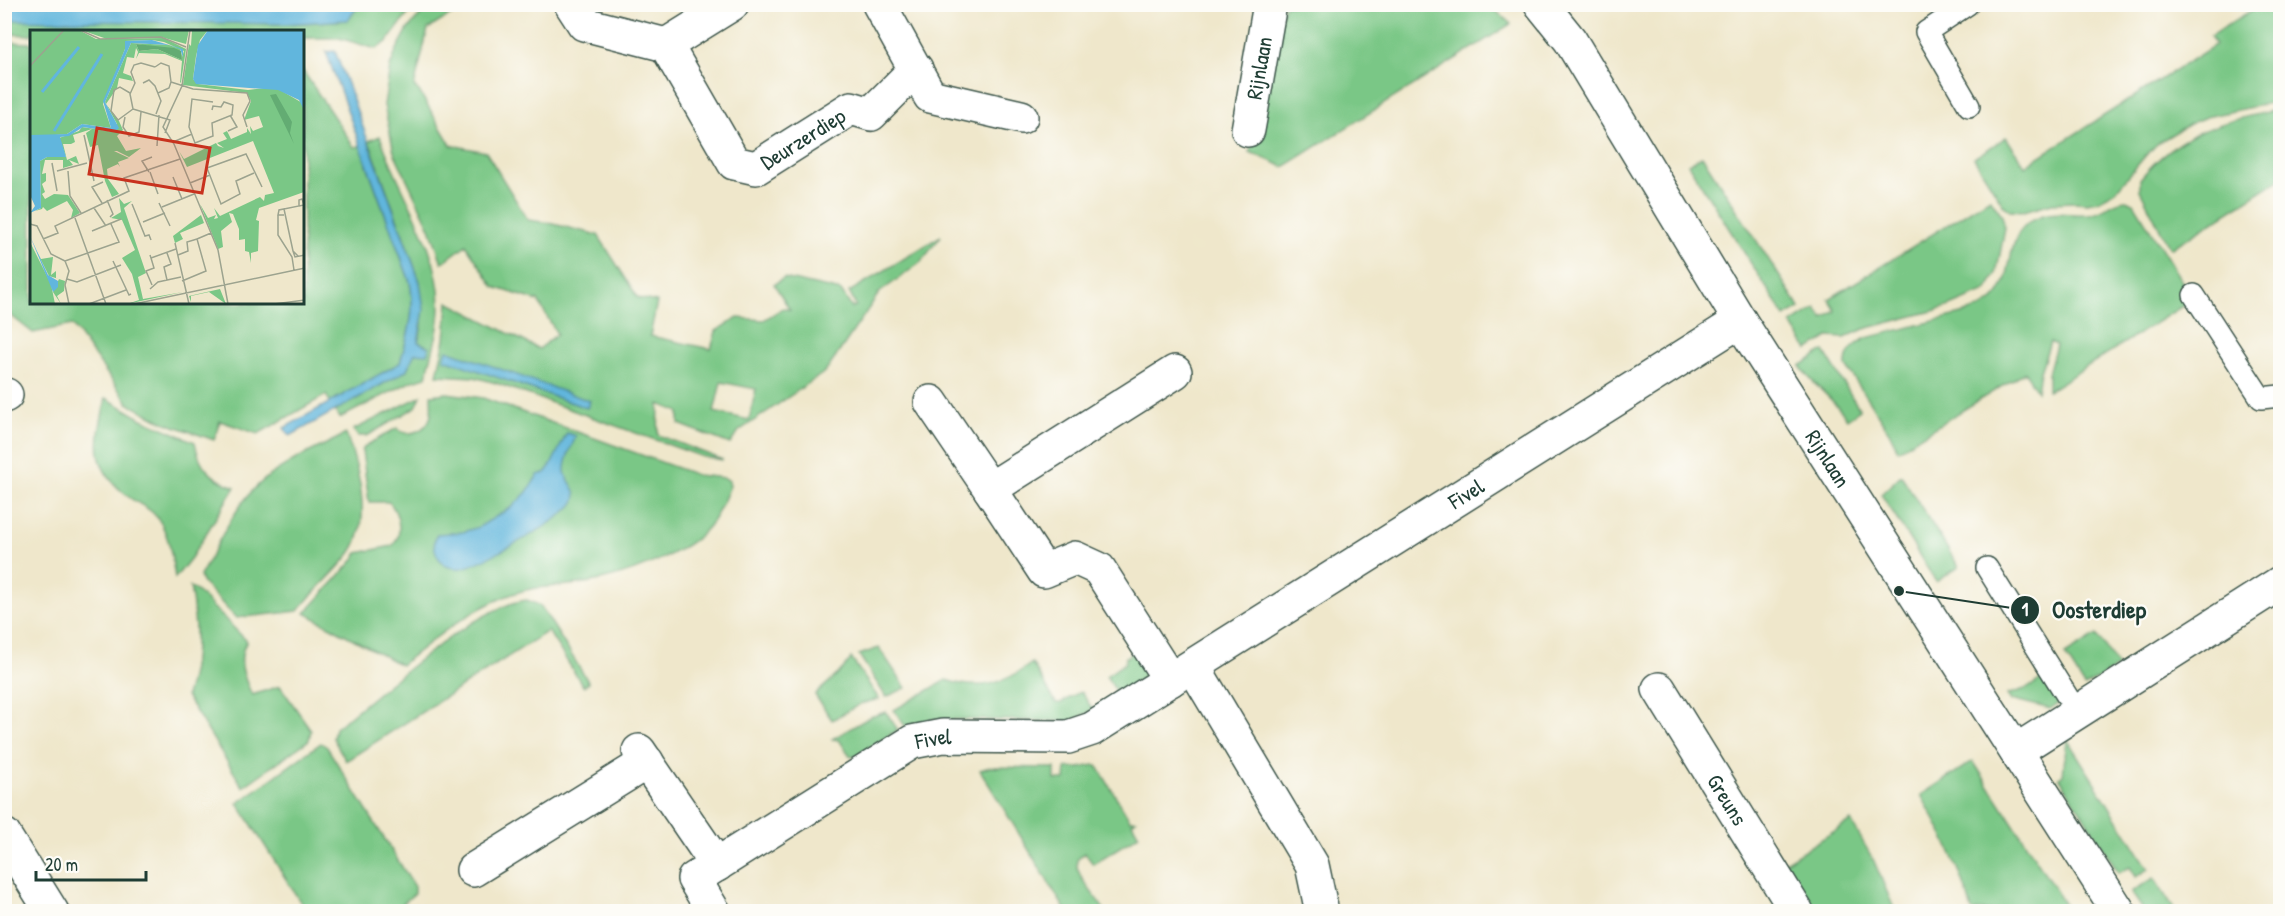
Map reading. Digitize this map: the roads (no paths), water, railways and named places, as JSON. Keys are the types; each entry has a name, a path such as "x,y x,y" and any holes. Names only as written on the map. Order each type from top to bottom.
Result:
{"street":[{"path":"571,4 584,24 666,45 732,4"},
{"path":"879,4 930,96 1021,117"},
{"name":"Rijnlaan","path":"1248,130 1270,4"},
{"name":"Rijnlaan","path":"1541,4 1570,40 1740,321 2119,912"},
{"name":"Deurzerdiep","path":"666,45 734,163 756,168 851,108 871,114 916,69"},
{"name":"Fivel","path":"714,912 694,879 912,742 944,736 1068,737 1092,729 1740,321"},
{"path":"990,489 1175,372"},
{"path":"931,402 1044,572 1075,558 1099,569 1181,673 1312,866 1322,912"},
{"path":"2016,751 2280,584"},
{"name":"Greuns","path":"1659,688 1797,912"},
{"path":"473,870 643,756 717,865"},
{"path":"4,835 52,912"}],"lane":[{"path":"1968,4 1926,33 1970,106"},
{"path":"2194,295 2260,398 2280,396"},
{"path":"1988,568 2078,712"}],"water":[{"path":"5,4 359,5 348,20 283,24 5,20"},
{"path":"335,51 420,282 424,310 418,342 429,347 427,354 415,353 406,371 290,436 284,428 400,363 412,313 410,282 326,52"},
{"path":"447,350 590,401 587,408 444,359"},
{"path":"567,433 576,436 565,467 566,475 576,496 569,508 524,539 472,565 453,568 444,565 435,550 434,542 437,534 463,532 479,527 512,507 527,492 538,475 545,473 551,465"}],"place":[{"name":"Oosterdiep","path":"1899,591"}]}
